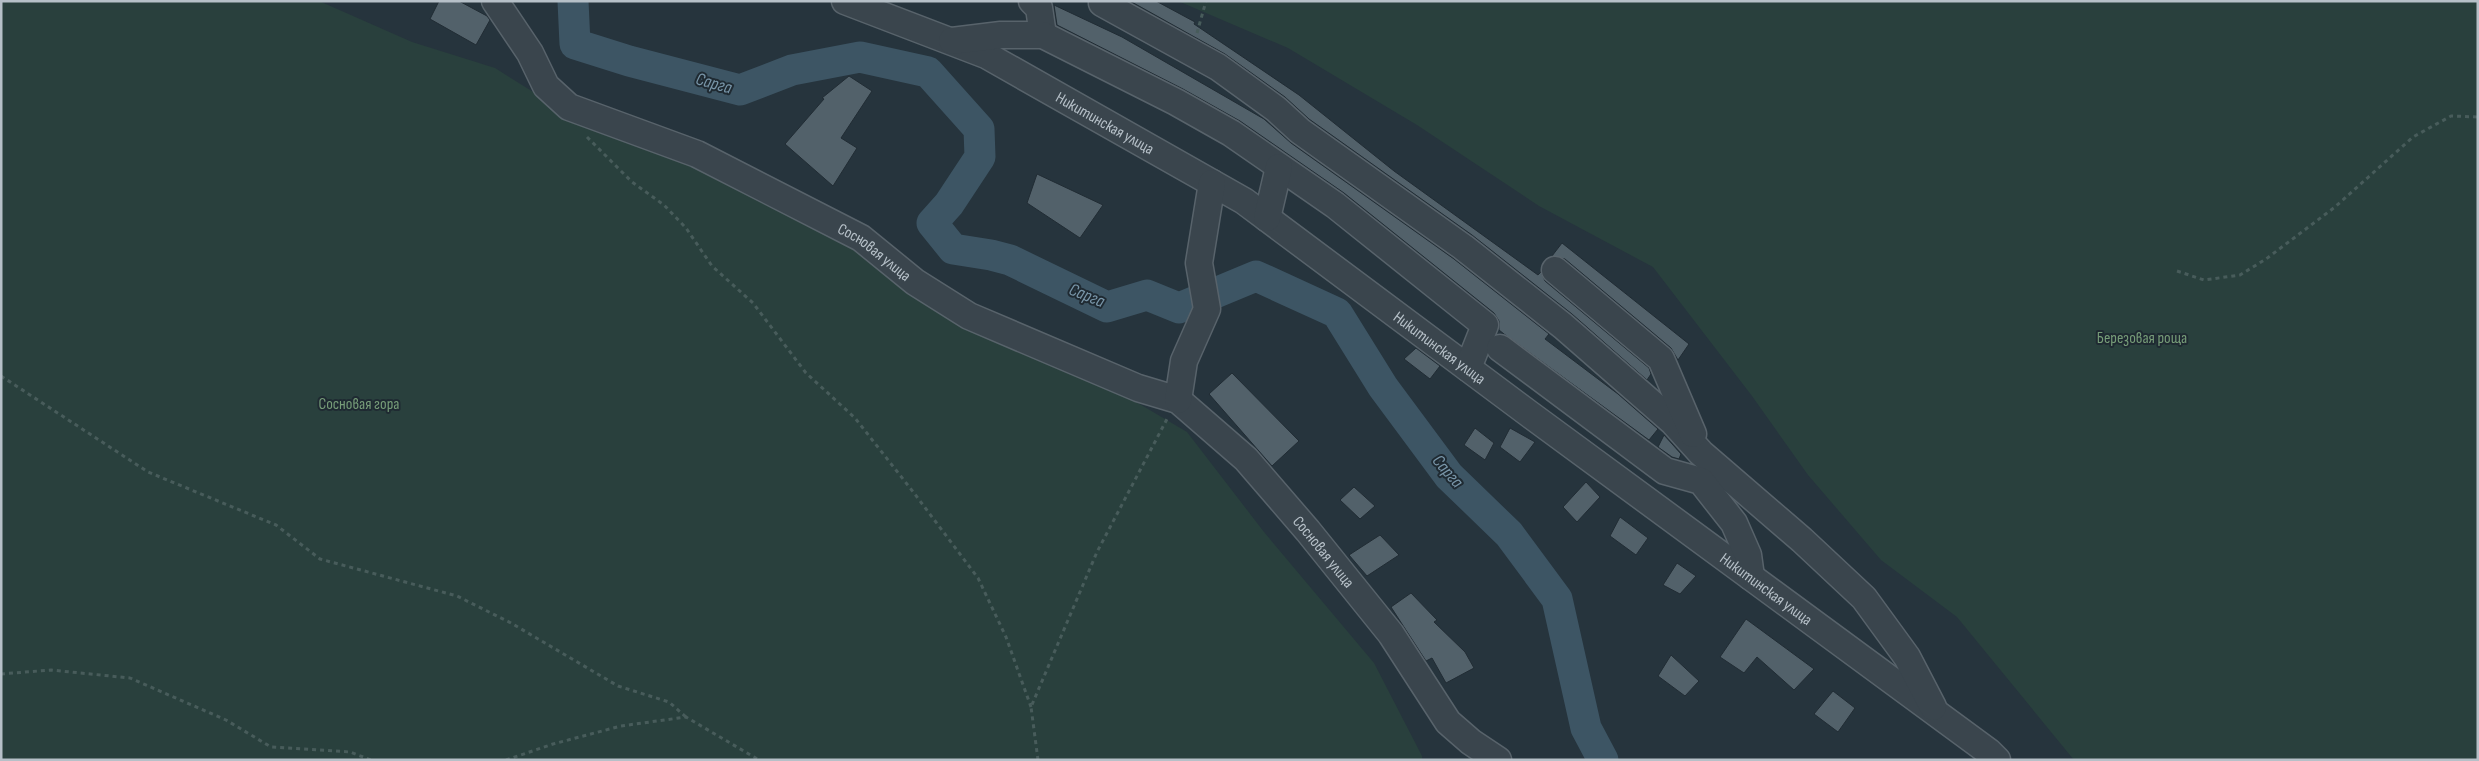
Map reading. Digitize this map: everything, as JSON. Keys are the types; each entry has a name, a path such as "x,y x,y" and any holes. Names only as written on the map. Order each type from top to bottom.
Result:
{"street":[{"name":"Сосновая улица","path":"494,1 530,53 546,86 569,107 697,154 861,238 915,282 969,316 1138,388 1178,400 1246,459 1308,531 1391,634 1469,751 1498,760"},
{"name":"Никитинская улица","path":"845,1 888,10 949,41 986,56 1244,201 1935,712 1997,760"},
{"path":"1032,1 1039,8 1043,35"},
{"path":"1102,3 1218,67 1262,99 1300,131 1463,248 1556,320 1673,422 1701,453 1802,540 1864,598 1907,657 1935,712"},
{"path":"949,41 1001,35 1043,35 1176,102 1231,133 1335,205 1485,324 1468,368"},
{"path":"1267,218 1280,167"},
{"path":"1178,400 1184,361 1207,309 1199,263 1212,182"},
{"path":"1555,270 1661,359 1701,453 1701,481"},
{"path":"1500,348 1665,471 1701,481 1734,523 1748,555 1751,577"}],"path":[{"path":"1191,52 1206,1"},
{"path":"2177,271 2204,280 2240,275 2266,259 2335,207 2413,137 2451,116 2478,118"},
{"path":"585,136 632,182 664,205 686,228 712,266 753,304 806,373 855,418 978,578 1006,637 1031,707 1038,760"},
{"path":"1,376 148,472 276,526 320,559 457,596 511,623 618,686 669,702 686,717 759,760"},
{"path":"1031,707 1097,552 1178,400"},
{"path":"1,674 51,670 130,678 226,720 271,747 350,752 370,760"},
{"path":"506,760 553,744 621,726 686,717"}],"green space":[{"name":"Сосновая гора","path":"1,1 319,1 412,42 495,68 599,133 706,168 1092,376 1187,432 1264,532 1374,663 1422,756 1422,760 1,760"},
{"name":"Березовая роща","path":"1178,1 2478,1 2478,760 2074,760 1957,617 1881,560 1808,475 1752,396 1653,267 1539,206 1417,125 1288,48"}],"building":[{"path":"439,1 459,1 487,16 490,20 476,45 430,19"},
{"path":"1130,1 1156,1 1195,22 1194,24 1299,95 1394,171 1538,275 1541,272 1545,281 1649,368 1651,374 1647,380 1572,314 1472,235 1309,119 1285,97 1225,54"},
{"path":"1054,5 1122,37 1264,119 1291,143 1454,259 1549,334 1545,339 1618,394 1658,429 1649,440 1504,334 1499,330 1499,321 1494,313 1344,193 1240,121 1183,89 1057,25"},
{"path":"849,76 872,91 841,138 857,148 833,186 785,144 824,99 822,98"},
{"path":"1037,174 1103,205 1080,238 1027,203"},
{"path":"1562,243 1689,344 1678,360 1671,348 1565,259 1552,256"},
{"path":"1416,348 1440,366 1430,379 1404,359"},
{"path":"1232,373 1299,441 1272,466 1209,394"},
{"path":"1475,428 1494,443 1485,460 1464,445"},
{"path":"1510,428 1535,442 1520,462 1500,447"},
{"path":"1664,435 1681,454 1679,459 1672,457 1658,447"},
{"path":"1586,482 1600,497 1577,522 1563,507"},
{"path":"1354,487 1375,506 1360,519 1340,500"},
{"path":"1620,517 1648,538 1636,555 1610,536"},
{"path":"1380,535 1399,555 1367,576 1349,555"},
{"path":"1677,563 1696,576 1680,594 1663,585"},
{"path":"1411,593 1437,620 1434,622 1465,652 1474,668 1446,683 1432,658 1426,661 1391,607"},
{"path":"1746,619 1814,669 1794,690 1757,657 1744,673 1720,657"},
{"path":"1671,655 1699,681 1685,696 1658,676"},
{"path":"1833,691 1855,708 1838,732 1814,714"}],"waterway":[{"name":"Сарга","path":"573,1 575,44 629,61 740,90 792,70 860,57 928,72 979,129 980,157 949,204 932,223 953,249 1010,260 1107,307 1147,295 1179,308 1256,276 1337,313 1383,387 1449,476 1509,534 1557,599 1586,728 1603,760"}]}
